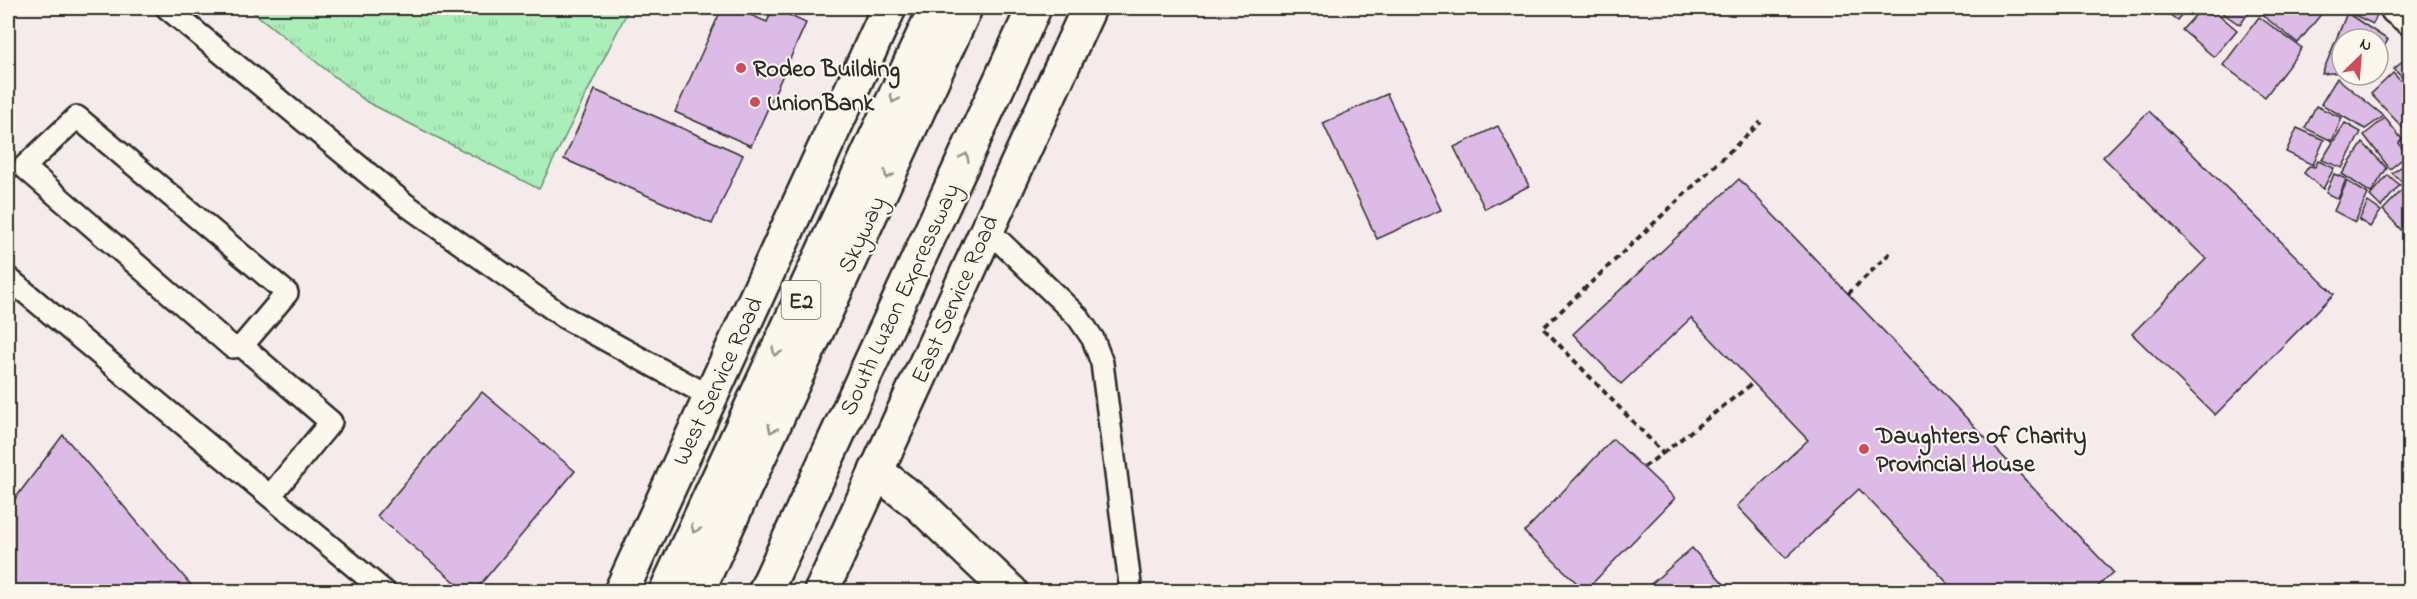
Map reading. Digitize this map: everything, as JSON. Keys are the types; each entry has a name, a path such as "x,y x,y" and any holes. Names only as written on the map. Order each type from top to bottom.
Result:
{"main road":[{"name":"West Service Road","path":"621,591 890,8"},
{"name":"E2","path":"666,591 936,8"},
{"name":"Skyway","path":"697,591 965,8"},
{"name":"Skyway","path":"743,591 1010,8"},
{"name":"South Luzon Expressway","path":"765,591 1034,8"},
{"name":"East Service Road","path":"820,591 1089,8"},
{"path":"2397,8 2409,18"},
{"path":"876,471 921,506 1011,591"}],"lane":[{"path":"167,8 405,204 564,317 711,397"},
{"path":"242,346 287,293 76,117 24,167 232,347 242,346 331,422 270,496"},
{"path":"986,228 1078,316 1093,339 1102,363 1131,591"},
{"path":"8,278 385,591"}],"path":[{"path":"1664,453 1543,328 1761,122"},
{"path":"1848,294 1891,252"},
{"path":"1644,467 1753,382"}],"green space":[{"path":"248,8 629,8 539,189 367,102"}],"building":[{"name":"Rodeo Building","path":"722,8 734,8 767,22 773,8 806,23 751,146 675,112"},
{"path":"2161,8 2187,8 2177,20"},
{"path":"2202,8 2211,8 2237,30 2214,57 2182,30"},
{"path":"2215,8 2252,8 2240,25"},
{"path":"2268,8 2326,8 2298,43 2262,15"},
{"path":"2355,8 2380,8 2373,24 2352,14"},
{"path":"2347,13 2368,27 2341,27"},
{"path":"2259,17 2302,48 2265,97 2223,65"},
{"path":"2330,54 2330,73 2322,74"},
{"path":"2410,55 2410,86 2394,69"},
{"path":"2393,73 2410,91 2410,122 2403,128 2371,94 2378,87 2390,87 2390,76"},
{"path":"2331,87 2348,87 2384,116 2365,129 2321,104"},
{"path":"595,90 743,155 712,224 564,159"},
{"path":"1387,94 1441,210 1377,239 1323,123"},
{"path":"2316,106 2342,118 2332,141 2305,128"},
{"path":"2149,111 2334,294 2215,415 2132,334 2206,259 2103,157"},
{"path":"2385,118 2402,139 2399,143 2406,156 2390,169 2364,135"},
{"path":"2345,123 2361,132 2342,168 2322,160"},
{"path":"1498,126 1529,186 1485,209 1454,147"},
{"path":"2297,128 2324,140 2313,165 2286,152"},
{"path":"2363,143 2387,168 2371,193 2342,174"},
{"path":"2318,161 2334,168 2323,189 2304,173 2309,166 2315,167"},
{"path":"2410,161 2410,189 2392,173"},
{"path":"2334,174 2346,179 2338,199 2326,193"},
{"path":"2388,175 2400,185 2381,207 2370,196"},
{"path":"1739,179 2113,572 2092,592 1956,592 1859,489 1786,558 1737,506 1808,440 1691,318 1621,384 1573,334"},
{"path":"2347,181 2368,194 2355,222 2334,211"},
{"path":"2403,189 2410,196 2410,224 2403,232 2383,210"},
{"path":"2368,202 2381,211 2370,227 2359,220"},
{"path":"482,392 575,471 474,592 467,592 377,516"},
{"path":"63,435 197,592 8,592 8,508"},
{"path":"1613,439 1675,498 1585,591 1524,532"},
{"path":"1692,548 1731,592 1642,592"}],"place":[{"name":"Rodeo Building","path":"741,68"},
{"name":"UnionBank","path":"755,102"},
{"name":"Daughters of Charity Provincial House","path":"1864,449"}]}
